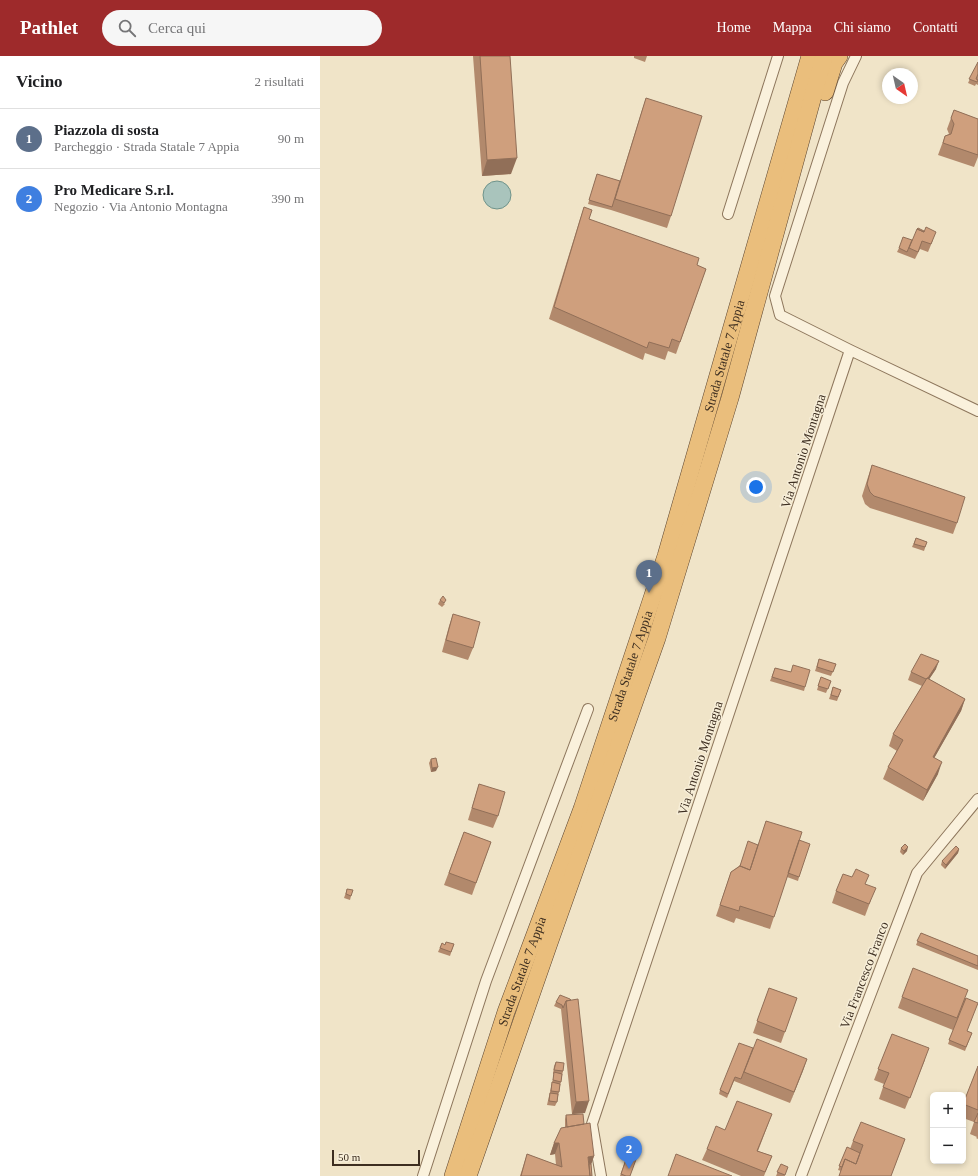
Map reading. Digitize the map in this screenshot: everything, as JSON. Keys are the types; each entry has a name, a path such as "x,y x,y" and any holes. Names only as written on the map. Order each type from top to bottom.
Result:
{"highway":[{"name":"Strada Statale 7 Appia","path":"453,1176 506,1012 582,809 666,556 810,56"},
{"name":"Strada Statale 7 Appia","path":"468,1176 658,638 730,398 824,56"},
{"path":"773,239 814,126 834,63 839,56"}],"street":[{"path":"728,214 778,56"},
{"path":"856,56 843,83 775,296 780,315 978,411"},
{"name":"Via Antonio Montagna","path":"601,1176 592,1124 850,350"},
{"path":"424,1176 486,981 588,710"},
{"name":"Via Francesco Franco","path":"801,1176 918,873 978,799"}],"water":[{"path":"497,181 507,185 511,195 507,205 497,209 487,205 483,195 487,185"}],"building":[{"path":"480,56 510,56 517,158 487,160"},
{"path":"978,62 978,74 976,79 978,80 977,82 969,79"},
{"path":"646,98 702,116 671,216 615,199"},
{"path":"954,110 978,119 978,155 943,143 945,136 951,134 954,124 951,118"},
{"path":"597,174 620,181 612,207 589,200"},
{"path":"584,207 592,210 589,219 699,258 697,265 706,269 680,342 672,339 669,348 649,342 647,348 554,307"},
{"path":"926,227 936,232 931,244 922,241 918,252 909,248 917,229 924,232"},
{"path":"903,237 912,240 907,252 899,248"},
{"path":"807,430 811,431 809,438 805,436"},
{"path":"872,465 965,497 957,523 874,496 870,492 867,484"},
{"path":"916,538 927,542 925,547 914,544"},
{"path":"443,596 446,600 444,603 440,600"},
{"path":"453,614 480,622 473,648 446,640"},
{"path":"921,654 939,661 926,679 911,672"},
{"path":"819,659 836,664 833,672 817,667"},
{"path":"793,665 810,670 805,687 772,677 775,668 791,672"},
{"path":"821,677 831,681 828,689 818,686"},
{"path":"927,678 965,699 933,757 942,762 927,790 888,767 903,740 893,734"},
{"path":"833,687 841,690 838,697 831,695"},
{"path":"436,758 438,767 432,768 431,759"},
{"path":"479,784 505,792 498,816 472,808"},
{"path":"766,821 802,832 774,917 740,906 739,911 720,905 731,872 740,866 750,870"},
{"path":"464,832 491,842 476,883 449,873"},
{"path":"799,840 810,844 799,877 788,873"},
{"path":"748,841 758,845 750,870 740,866"},
{"path":"905,844 908,847 904,851 901,848"},
{"path":"956,846 959,849 946,865 942,861"},
{"path":"856,869 869,875 865,884 876,888 869,904 836,891 843,874 852,877"},
{"path":"347,889 353,890 351,896 346,894"},
{"path":"921,933 978,956 978,966 917,941"},
{"path":"446,942 454,944 451,952 440,948 442,943 445,945"},
{"path":"913,968 968,990 957,1018 902,997"},
{"path":"769,988 797,998 785,1032 757,1021"},
{"path":"560,995 571,1000 566,1001 563,1008 562,1005 556,1002"},
{"path":"966,998 978,1003 967,1031 972,1033 966,1047 949,1040"},
{"path":"578,999 589,1101 576,1102 566,1001"},
{"path":"892,1034 929,1048 910,1098 883,1087 889,1073 878,1069"},
{"path":"757,1039 807,1059 794,1092 744,1072"},
{"path":"739,1043 753,1048 741,1079 735,1077 728,1094 720,1090"},
{"path":"556,1062 564,1063 563,1071 554,1070"},
{"path":"978,1066 978,1110 966,1105 966,1096"},
{"path":"554,1072 562,1074 561,1082 553,1080"},
{"path":"552,1082 560,1084 559,1092 551,1091"},
{"path":"550,1093 558,1094 557,1102 549,1101"},
{"path":"737,1101 772,1114 757,1151 772,1156 765,1172 707,1149 716,1126 725,1130"},
{"path":"978,1113 978,1123 974,1122"},
{"path":"583,1114 584,1124 567,1127 566,1115"},
{"path":"861,1122 905,1139 891,1176 839,1176 845,1159 856,1164 863,1145 853,1141"},
{"path":"590,1123 594,1156 588,1157 590,1176 521,1176 527,1154 562,1167 559,1143 554,1143 561,1128"},
{"path":"628,1147 635,1150 634,1152 638,1154 630,1176 626,1176 621,1174 628,1154 626,1153"},
{"path":"847,1147 860,1153 856,1164 845,1159 842,1167 839,1166"},
{"path":"676,1154 732,1176 668,1176"},
{"path":"589,1164 591,1164 592,1176 590,1176"},
{"path":"781,1164 788,1167 785,1175 777,1172"}],"place":[{"name":"Piazzola di sosta","path":"649,593"},
{"name":"Pro Medicare S.r.l.","path":"629,1169"}]}
